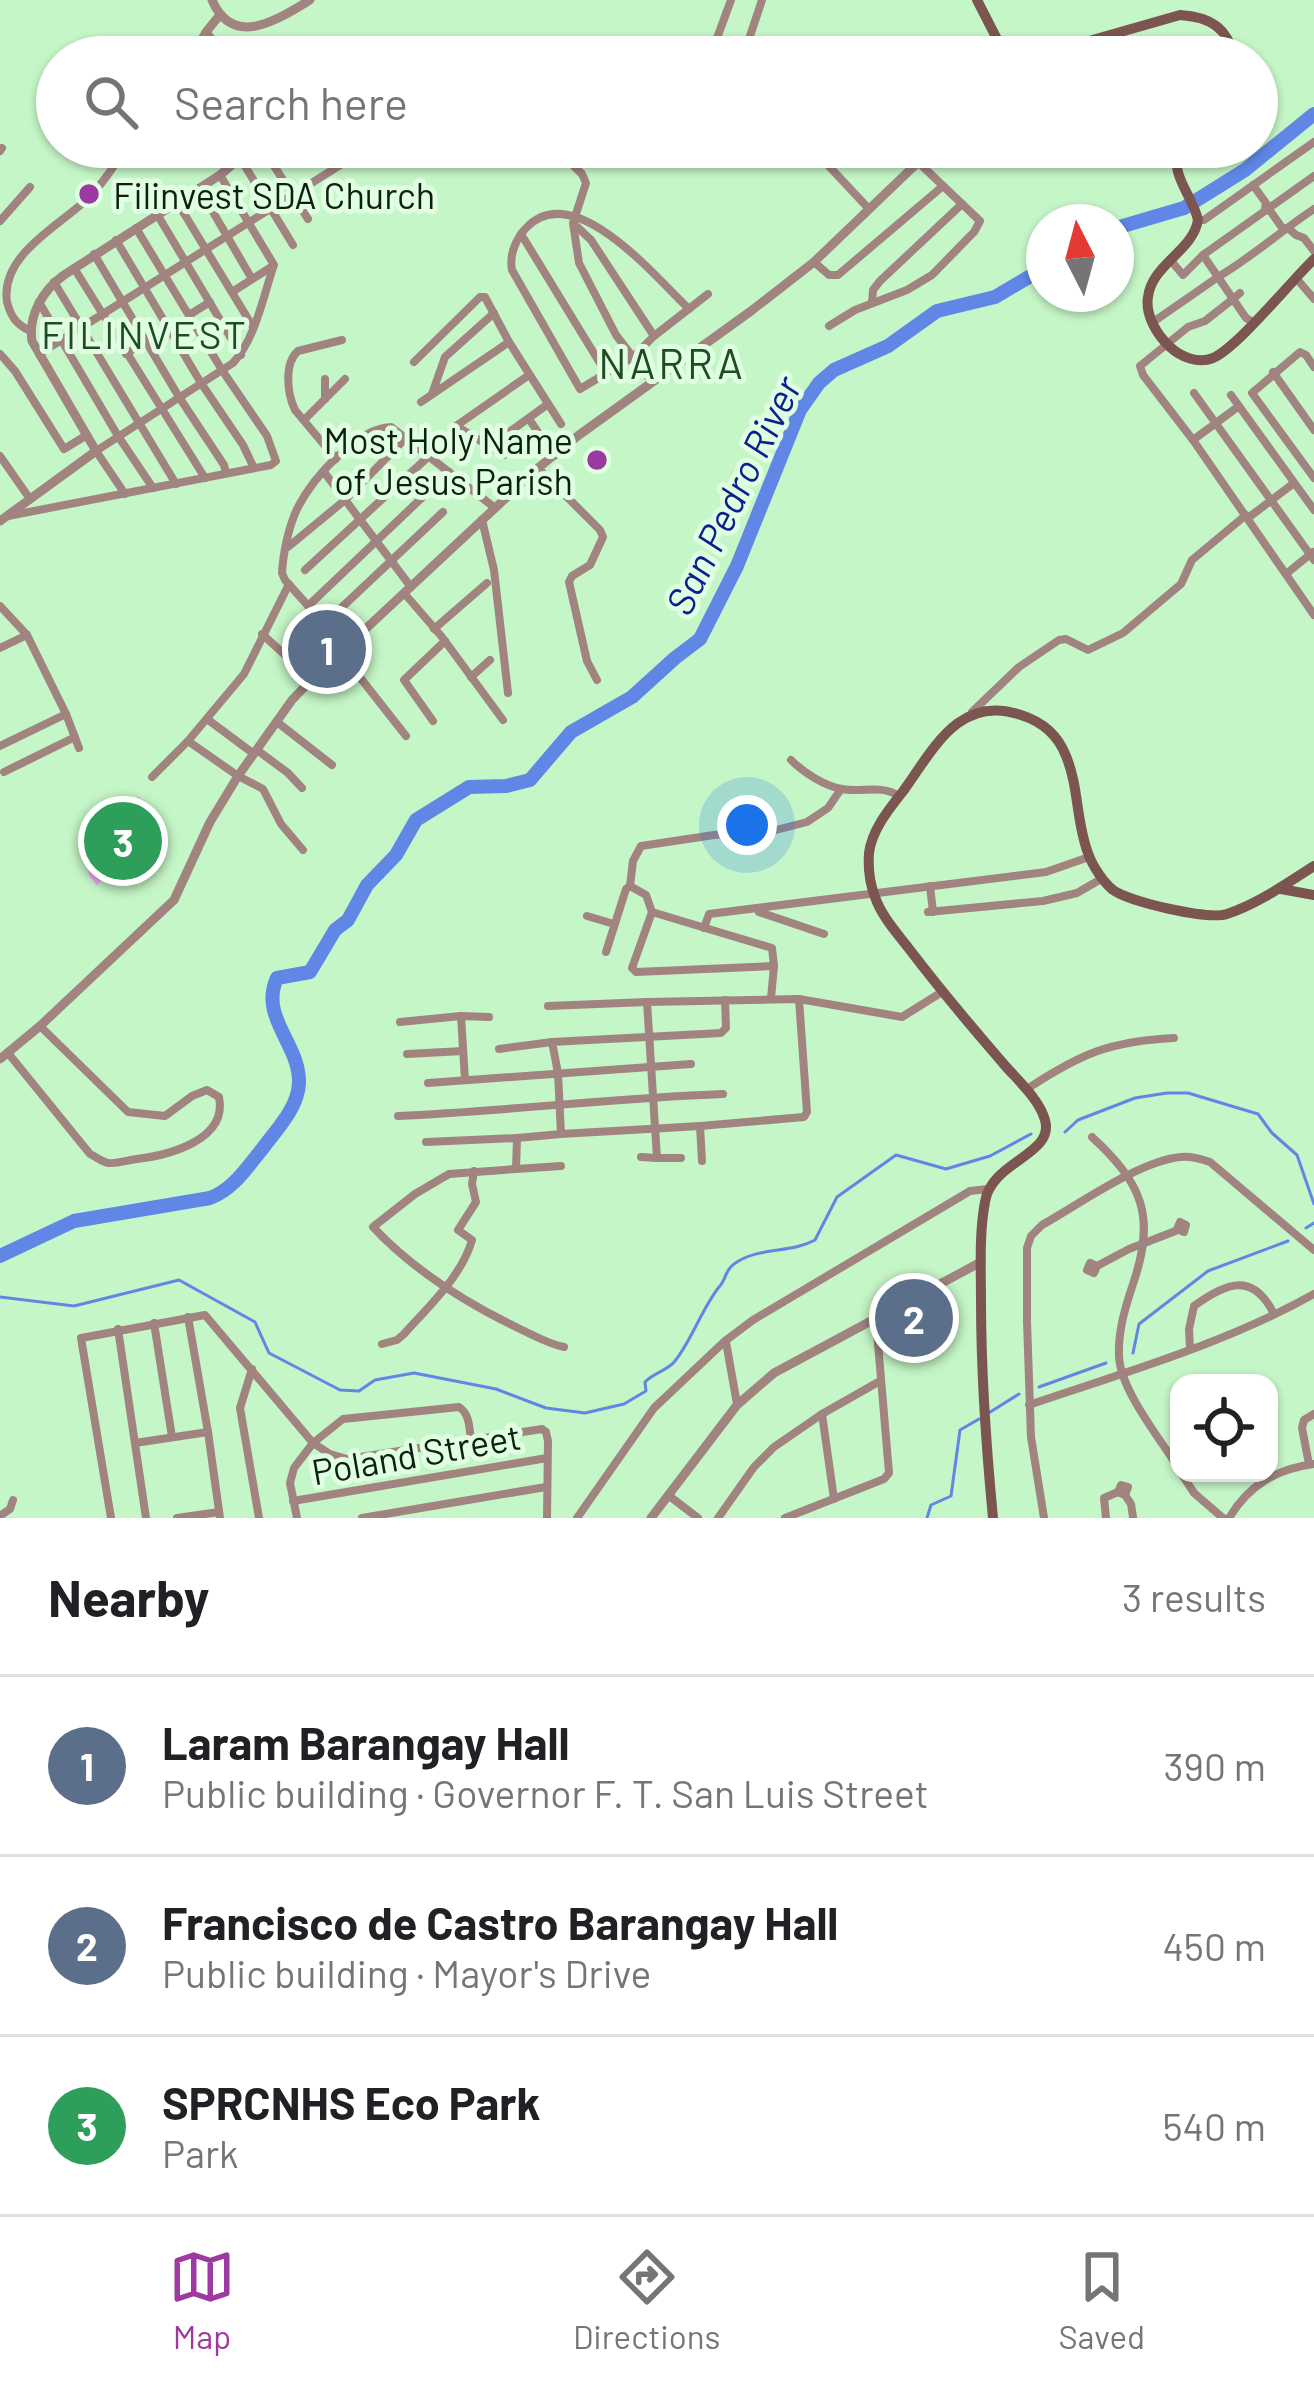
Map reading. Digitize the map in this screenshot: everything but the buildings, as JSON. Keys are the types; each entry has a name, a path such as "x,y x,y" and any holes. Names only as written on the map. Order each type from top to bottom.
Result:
{"main road":[{"path":"977,0 995,36"},
{"path":"1106,36 1180,15 1201,16 1226,36"},
{"path":"1176,168 1197,214 1194,235 1159,272 1148,296 1152,322 1167,345 1192,359 1213,358 1314,255"},
{"path":"993,1518 982,1399 983,1218 988,1189 1002,1171 1035,1149 1045,1137 1046,1126 1025,1089 885,917 870,873 870,849 880,823 944,734 971,714 1011,711 1048,728 1067,758 1089,856 1114,891 1211,917 1228,914 1308,870"},
{"path":"1278,889 1308,894 1308,870"}],"street":[{"path":"212,0 218,16 248,27 269,22 310,0"},
{"path":"718,36 731,0"},
{"path":"749,36 762,0"},
{"path":"203,36 218,16"},
{"path":"206,32 209,36"},
{"path":"1278,167 1314,142"},
{"path":"30,331 10,314 4,289 14,262 88,199 111,168"},
{"path":"124,494 39,354 30,331 39,302 54,282 227,168"},
{"path":"251,168 293,244"},
{"path":"277,168 308,219"},
{"path":"39,354 335,168"},
{"path":"575,168 585,178 573,220 579,263 608,321 652,382"},
{"path":"831,168 869,209"},
{"path":"40,1026 128,1112 165,1115 197,1093 207,1090 219,1097 221,1111 211,1128 194,1144 160,1156 108,1162 90,1154 4,1056 174,900 210,822 254,751 292,700 342,650 538,468 814,262 912,168"},
{"path":"829,326 932,274 974,232 980,221 924,168"},
{"path":"1197,214 1204,220 1277,168"},
{"path":"3,519 241,355 274,265 220,175"},
{"path":"1174,263 1183,274 1314,176"},
{"path":"1253,185 1265,209"},
{"path":"814,262 830,275 838,275 944,186"},
{"path":"0,221 30,187"},
{"path":"199,188 253,278"},
{"path":"177,202 253,327"},
{"path":"872,303 880,281 962,204"},
{"path":"1265,209 1283,229 1304,238 1314,255"},
{"path":"1156,320 1314,209"},
{"path":"158,214 241,355"},
{"path":"689,309 606,231 587,221 541,218 521,234 509,262 580,388 633,357 708,294"},
{"path":"573,220 654,336"},
{"path":"3,519 274,464 267,436 136,227"},
{"path":"521,234 606,373"},
{"path":"116,240 254,468"},
{"path":"94,254 226,474"},
{"path":"1203,255 1253,322"},
{"path":"232,292 274,265"},
{"path":"74,268 205,478"},
{"path":"1295,277 1314,299"},
{"path":"54,282 176,484"},
{"path":"1236,296 1140,366 1314,615"},
{"path":"413,362 480,297 487,298 509,342 562,424"},
{"path":"39,302 153,488"},
{"path":"189,315 210,302"},
{"path":"432,394 445,357 494,314"},
{"path":"126,354 168,327"},
{"path":"336,459 291,402 290,360 298,351 342,340"},
{"path":"421,402 509,342"},
{"path":"1312,473 1252,392 1303,351 1314,367"},
{"path":"0,354 64,448 87,436"},
{"path":"1273,372 1314,430"},
{"path":"504,455 456,426 530,375"},
{"path":"304,420 345,379"},
{"path":"325,380 325,400"},
{"path":"1195,393 1313,555 1286,574"},
{"path":"1231,395 1314,510"},
{"path":"490,446 548,404"},
{"path":"1192,440 1239,406"},
{"path":"529,419 554,456"},
{"path":"406,736 324,624 283,577 298,508 336,459 378,428 391,427 495,508"},
{"path":"287,548 345,500 406,438"},
{"path":"0,456 30,499"},
{"path":"304,570 428,457"},
{"path":"538,468 603,537 590,565 569,582 587,661 597,680"},
{"path":"324,472 503,720"},
{"path":"308,606 449,472"},
{"path":"971,714 1019,668 1059,640 1066,638 1088,650 1123,633 1181,584 1192,560 1294,484"},
{"path":"288,658 443,512"},
{"path":"482,520 494,570 508,693"},
{"path":"434,628 487,583"},
{"path":"152,778 244,674 289,584"},
{"path":"0,606 5,618 26,635 79,748"},
{"path":"262,634 307,675"},
{"path":"0,648 26,635"},
{"path":"433,721 404,680 445,641"},
{"path":"471,677 490,660"},
{"path":"0,746 66,714"},
{"path":"207,719 288,773 302,788"},
{"path":"277,722 332,765"},
{"path":"4,772 75,737"},
{"path":"188,741 263,790 302,850"},
{"path":"791,760 802,771 841,789 893,791 899,796"},
{"path":"605,952 640,846 807,822 828,808 841,789"},
{"path":"704,928 707,914 1046,872 1089,856"},
{"path":"930,886 930,912 1043,901 1077,893 1103,878"},
{"path":"630,886 646,896 652,912 632,968 636,972 774,966"},
{"path":"752,909 824,934"},
{"path":"652,912 772,949 771,998"},
{"path":"587,916 614,924"},
{"path":"548,1006 771,998 902,1018 942,992"},
{"path":"426,1142 804,1117 799,999"},
{"path":"499,1049 721,1033 726,1028 724,1000"},
{"path":"647,1002 657,1158"},
{"path":"461,1016 465,1080"},
{"path":"400,1022 489,1017"},
{"path":"1025,1089 1086,1054 1122,1042 1174,1038"},
{"path":"552,1042 561,1134"},
{"path":"406,1054 463,1051"},
{"path":"428,1083 691,1064"},
{"path":"398,1116 723,1094"},
{"path":"700,1126 702,1161"},
{"path":"516,1168 517,1138"},
{"path":"1092,1138 1117,1160 1140,1198 1145,1244 1122,1317 1119,1358 1122,1374 1170,1454"},
{"path":"1044,1518 1029,1406 1027,1247 1042,1225 1128,1176 1181,1156 1210,1162 1314,1250"},
{"path":"641,1157 681,1158"},
{"path":"560,1166 449,1174 374,1227 394,1249 445,1288 551,1345 564,1347"},
{"path":"382,1344 398,1340 445,1288 472,1243 458,1230 476,1202 474,1171"},
{"path":"577,1518 654,1408 725,1341 970,1190 988,1189"},
{"path":"1096,1266 1178,1231"},
{"path":"651,1518 737,1405 774,1373 981,1262"},
{"path":"1190,1348 1194,1306 1235,1285 1256,1288 1274,1314"},
{"path":"1029,1406 1190,1348 1314,1294"},
{"path":"111,1518 81,1338 205,1315 313,1443 347,1460 542,1429 548,1458 547,1518"},
{"path":"181,1518 219,1515 188,1317"},
{"path":"784,1518 884,1479 889,1472 876,1320"},
{"path":"154,1323 172,1437"},
{"path":"118,1329 146,1518"},
{"path":"725,1341 737,1405"},
{"path":"252,1369 240,1408 259,1518"},
{"path":"718,1518 774,1447 880,1381"},
{"path":"297,1518 291,1475 313,1443 343,1419 459,1407 468,1418 471,1439"},
{"path":"822,1414 834,1499"},
{"path":"1278,1472 1312,1464 1302,1428 1304,1420 1314,1414"},
{"path":"135,1443 208,1432"},
{"name":"Poland Street","path":"293,1501 548,1458"},
{"path":"1187,1482 1226,1518 1254,1482"},
{"path":"362,1518 547,1487"},
{"path":"1106,1518 1104,1498 1122,1493 1134,1518"},
{"path":"668,1495 698,1518"},
{"path":"0,1516 13,1500 16,1518"}],"shaded area":[{"path":"138,796 163,829 153,845 142,837 119,853 97,886 88,873"}],"waterway":[{"name":"San Pedro River","path":"1278,143 1314,114"},
{"name":"San Pedro River","path":"1134,223 1184,208 1247,168"},
{"name":"San Pedro River","path":"0,1256 74,1221 210,1198 233,1183 280,1126 298,1092 298,1069 273,1005 277,978 310,972 367,885 396,855 416,820 469,787 530,780 571,732 632,697 700,639 737,566 800,410 819,383 834,370 888,346 937,311 995,297 1026,279"},
{"path":"1065,1132 1078,1120 1135,1098 1188,1093 1258,1114 1297,1155 1314,1204"},
{"path":"0,1297 74,1306 179,1280 255,1322 269,1353 340,1390 359,1391 375,1380 414,1373 496,1389 546,1408 585,1413 624,1404 646,1391 645,1382 681,1352 731,1266 744,1258 815,1240 837,1197 896,1155 946,1169 990,1156 1031,1134"},
{"path":"1306,1228 1314,1223"},
{"path":"1133,1353 1139,1324 1208,1271 1288,1241"},
{"path":"1039,1387 1106,1363"},
{"path":"987,1414 1019,1394"},
{"path":"927,1518 931,1505 951,1496 960,1430 979,1419"}],"place":[{"name":"Filinvest SDA Church","path":"89,194"},
{"name":"Most Holy Name of Jesus Parish","path":"597,460"},
{"name":"Laram Barangay Hall","path":"327,649"},
{"name":"SPRCNHS Eco Park","path":"123,841"},
{"name":"Francisco de Castro Barangay Hall","path":"914,1318"}],"district":[{"name":"FILINVEST","path":"145,333"},
{"name":"NARRA","path":"672,362"}]}
